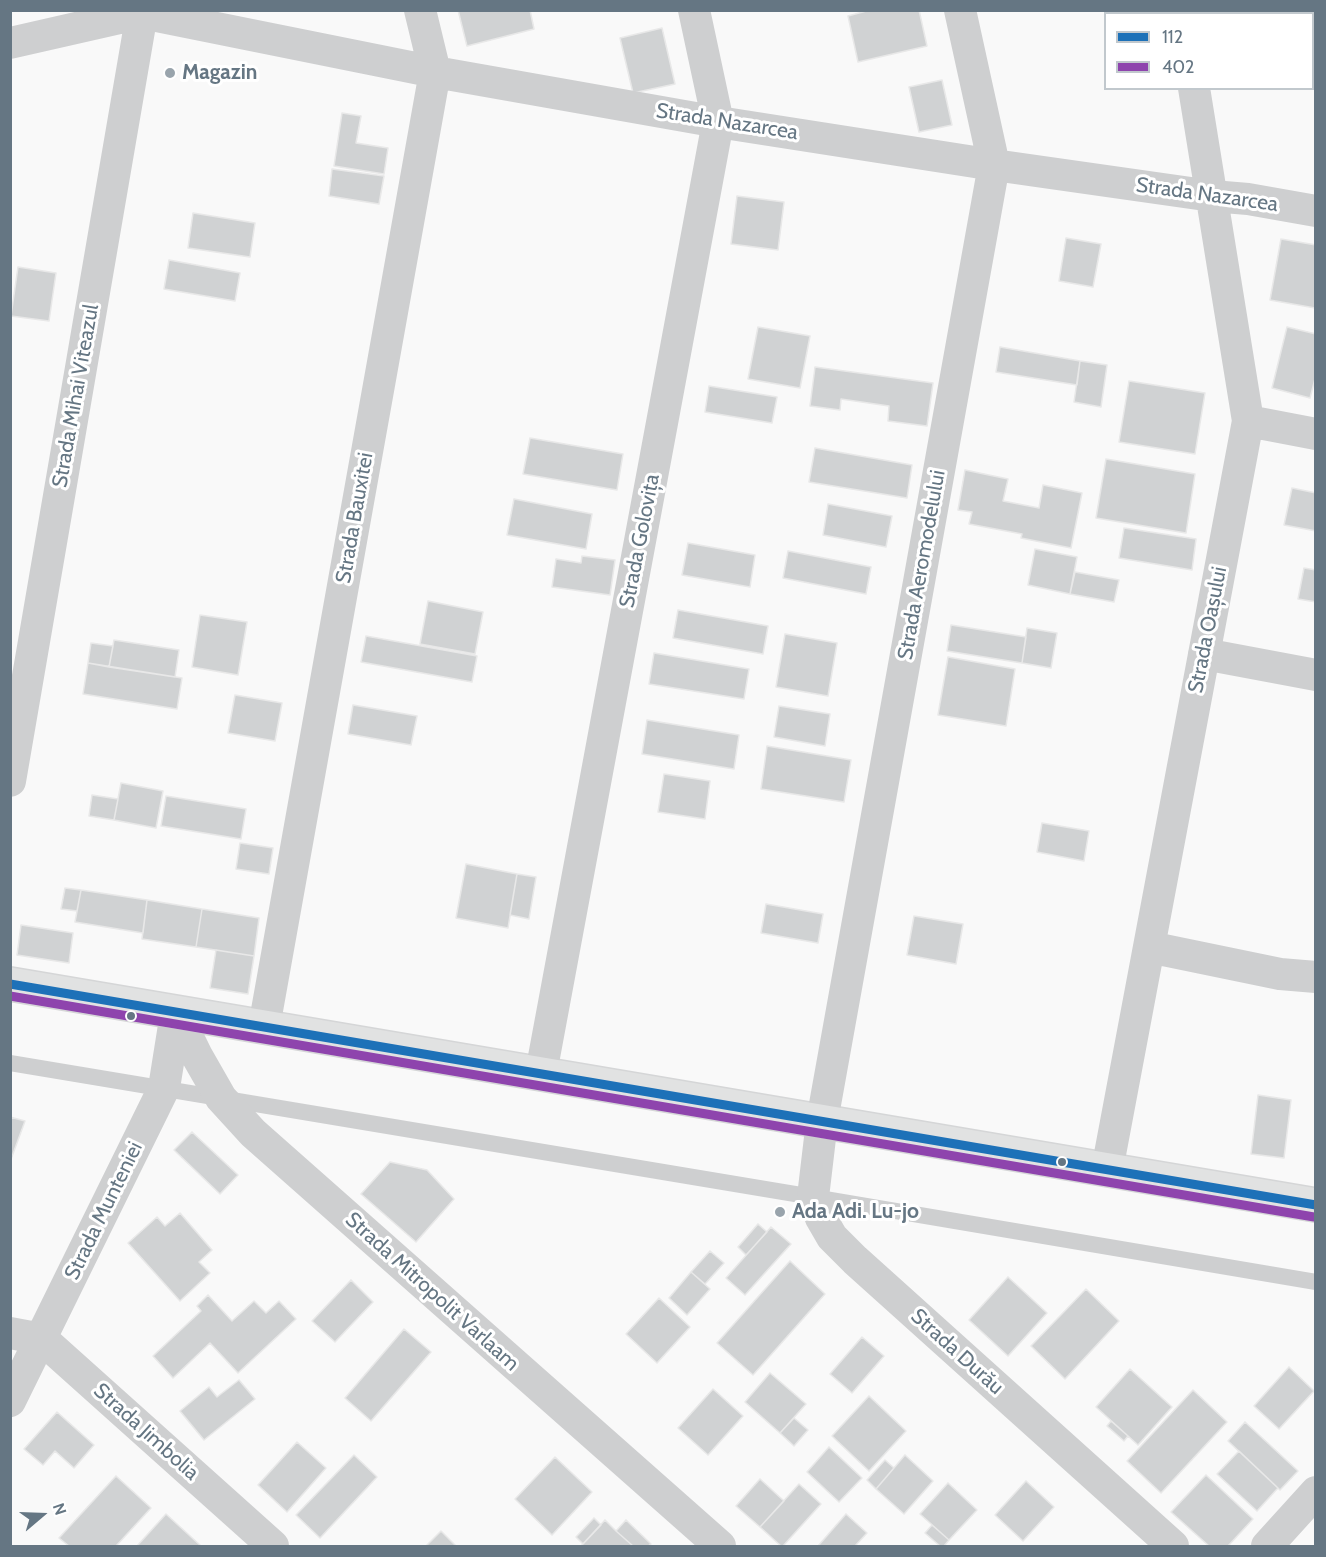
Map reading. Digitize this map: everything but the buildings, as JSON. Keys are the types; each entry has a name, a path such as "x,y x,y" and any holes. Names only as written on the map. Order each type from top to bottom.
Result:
{"street":[{"name":"Strada Bauxitei","path":"264,1027 435,72 420,10"},
{"name":"Strada Golovița","path":"541,1073 718,122 694,10"},
{"name":"Strada Aeromodelului","path":"822,1121 994,165 960,10"},
{"name":"Strada Nazarcea","path":"142,12 435,72 718,122 994,165 1212,196 1248,199 1316,211"},
{"path":"10,43 142,12"},
{"name":"Strada Mihai Viteazul","path":"10,782 142,12"},
{"name":"Strada Oașului","path":"1107,1170 1248,420 1194,90"},
{"path":"1248,420 1316,434"},
{"path":"1204,654 1316,675"},
{"path":"1149,947 1280,974 1316,977"},
{"path":"10,984 1316,1206"},
{"name":"Strada Munteniei","path":"10,1401 164,1088 176,1013"},
{"name":"Strada Mitropolit Varlaam","path":"176,1013 221,1098 253,1133 720,1546"},
{"name":"Strada Durău","path":"822,1121 813,1197 832,1237 1173,1546"},
{"path":"10,1333 42,1339"},
{"name":"Strada Jimbolia","path":"42,1339 273,1546"},
{"path":"1267,1546 1316,1492"}],"lane":[{"path":"10,1063 1316,1282"}],"transit line":[{"name":"112","path":"10,984 1316,1205"},
{"name":"402","path":"10,996 1314,1217"}],"place":[{"name":"Magazin","path":"170,73"},
{"name":"Ada Adi. Lu-jo","path":"780,1212"}]}
